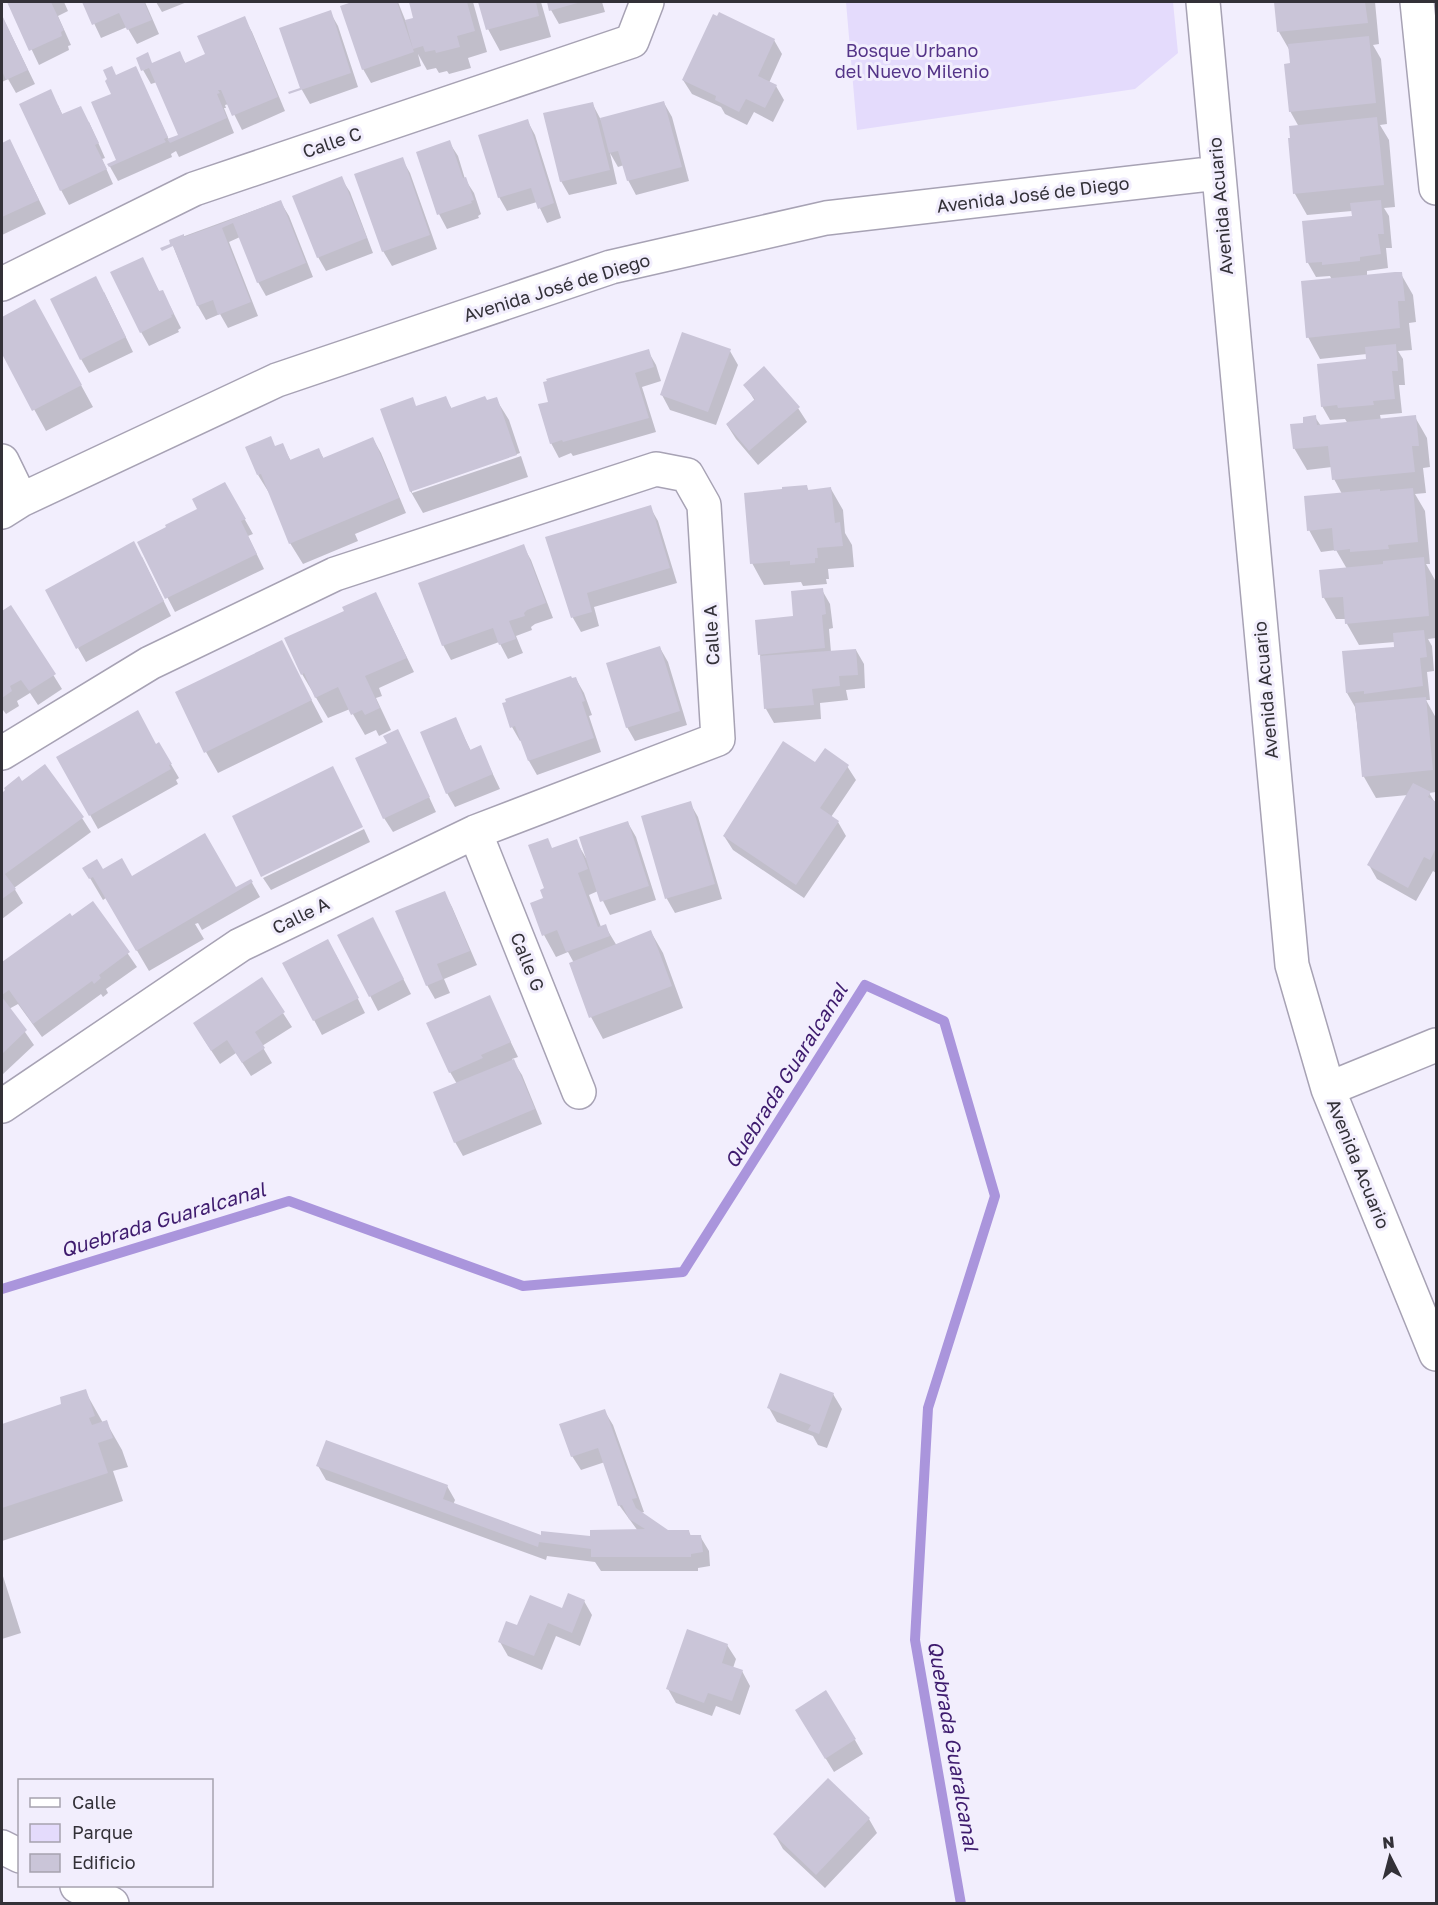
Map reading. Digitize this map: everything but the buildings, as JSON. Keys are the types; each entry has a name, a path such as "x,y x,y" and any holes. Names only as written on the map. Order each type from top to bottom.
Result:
{"street":[{"name":"Calle C","path":"2,284 194,189 632,41 647,2"},
{"name":"Avenida Acuario","path":"1203,2 1292,964 1328,1089 1437,1354"},
{"path":"1417,2 1436,173"},
{"name":"Avenida José de Diego","path":"11,506 277,380 611,267 826,219 1218,173"},
{"path":"2,460 11,506"},
{"name":"Calle A","path":"2,753 150,663 335,574 656,469 687,475 704,505 718,739 475,832 240,945 2,1106"},
{"name":"Calle G","path":"475,832 579,1092"},
{"path":"1328,1089 1437,1045"},
{"path":"2,1847 18,1855"},
{"path":"78,1887 112,1904"}],"green space":[{"name":"Bosque Urbano del Nuevo Milenio","path":"846,2 1173,2 1178,53 1135,89 857,130"}],"waterway":[{"name":"Quebrada Guaralcanal","path":"2,1289 289,1201 523,1286 683,1272 865,985 944,1021 995,1196 928,1408 915,1640 961,1904"}]}
